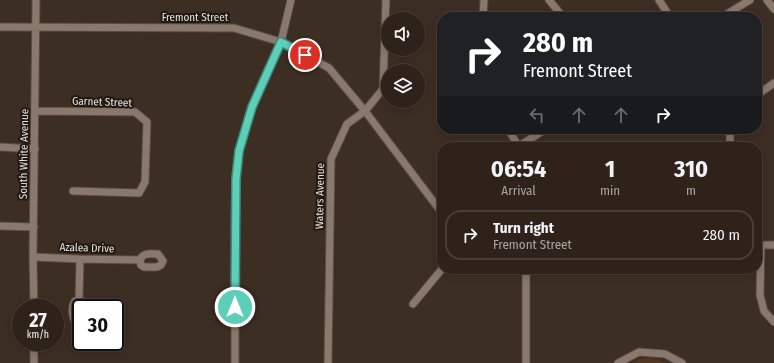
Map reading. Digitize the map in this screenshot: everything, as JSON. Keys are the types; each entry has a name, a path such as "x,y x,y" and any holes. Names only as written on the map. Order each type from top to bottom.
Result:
{"street":[{"name":"South White Avenue","path":"34,299 36,0"},
{"path":"235,363 235,216 236,179 239,151 252,107 281,42 291,0"},
{"name":"Waters Avenue","path":"328,363 332,159 347,124 365,112 383,89 386,0"},
{"path":"483,12 484,0"},
{"path":"549,0 559,12"},
{"path":"659,0 667,12"},
{"path":"730,12 750,0"},
{"path":"767,0 774,9"},
{"name":"Fremont Street","path":"0,27 234,28 281,42 329,68 365,112 437,206"},
{"path":"762,92 774,84"},
{"name":"Garnet Street","path":"36,111 135,112 147,122 146,182 139,192 73,191"},
{"path":"526,142 538,134"},
{"path":"0,148 35,149"},
{"path":"0,226 34,227"},
{"path":"762,245 774,245"},
{"name":"Azalea Drive","path":"33,257 140,260"},
{"path":"79,299 80,259"},
{"path":"413,304 438,274"},
{"path":"526,274 526,363"},
{"path":"760,274 760,295 764,311 774,322"},
{"path":"34,351 34,363"},
{"path":"618,363 639,352 665,354 682,363"}],"shaded area":[{"path":"642,358 657,359 666,363 633,363"}],"route":[{"path":"235,307 236,179 239,151 243,135 252,107 281,42 305,55"}]}
